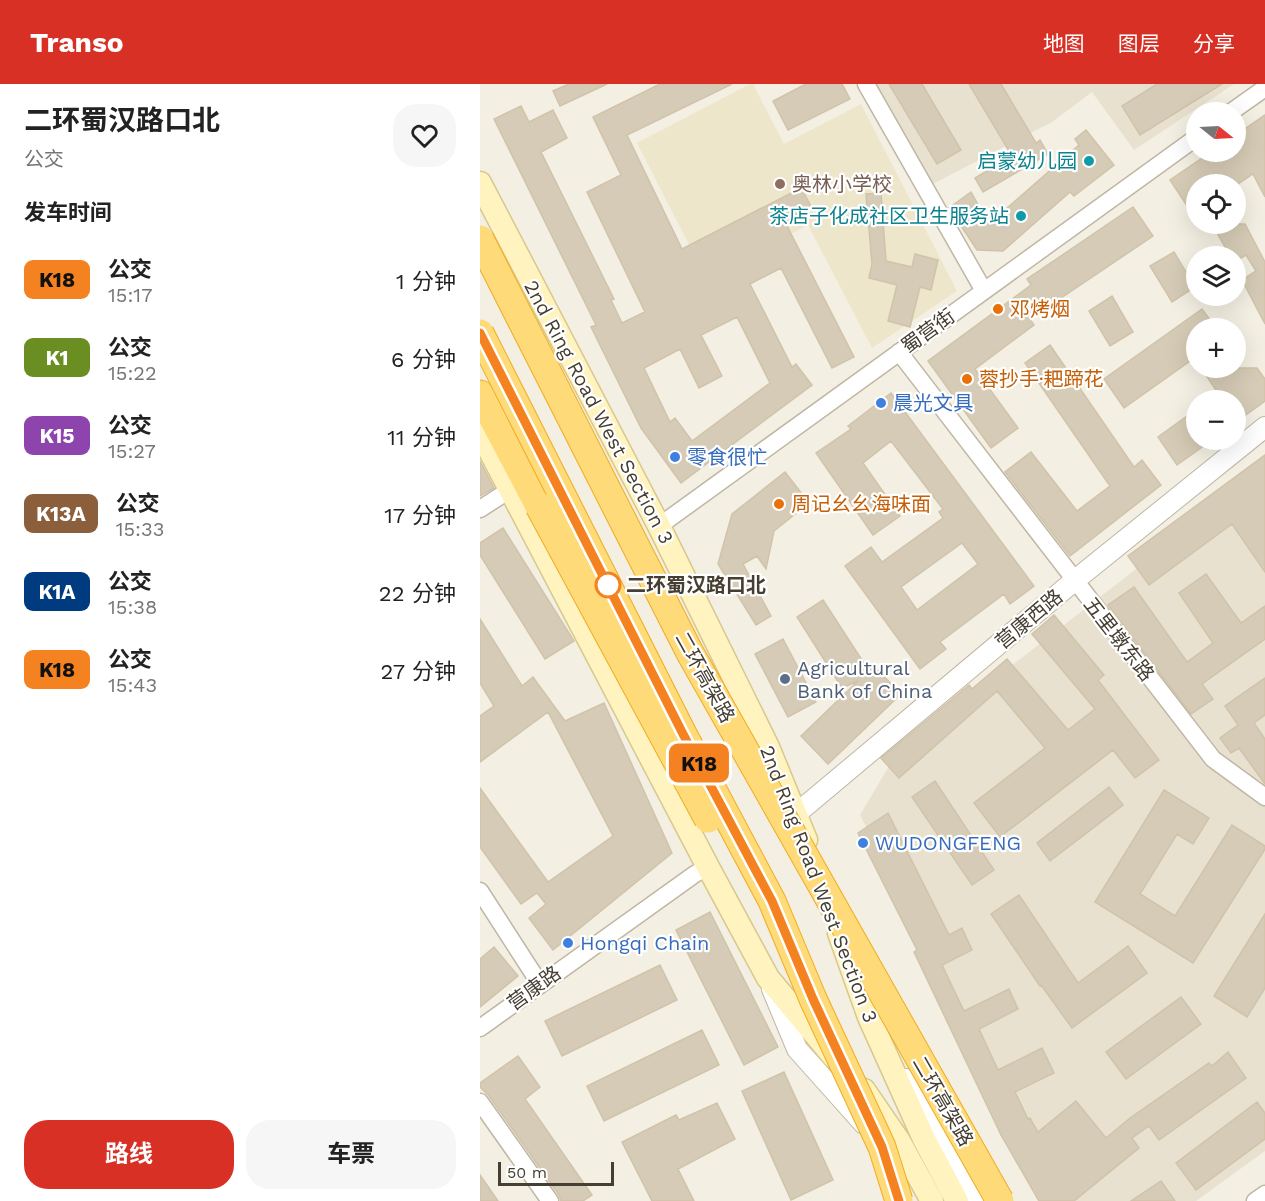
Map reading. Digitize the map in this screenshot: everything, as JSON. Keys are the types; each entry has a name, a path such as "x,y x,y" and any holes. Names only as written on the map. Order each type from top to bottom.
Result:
{"highway":[{"name":"二环高架路","path":"480,239 689,651 1000,1201"},
{"path":"480,333 683,734 772,901 813,999"},
{"path":"480,394 650,714 772,935 813,999 891,1144 908,1201"},
{"path":"891,1144 899,1201"}],"main road":[{"name":"2nd Ring Road West Section 3","path":"480,183 659,526 768,747 796,814 869,1017 924,1139 957,1201"},
{"path":"480,432 768,978 826,1049 869,1095 891,1144 932,1201"}],"street":[{"path":"866,84 984,291"},
{"path":"1245,102 1265,88"},
{"name":"蜀营街","path":"659,526 1186,145"},
{"name":"五里墩东路","path":"899,352 1213,759 1265,797"},
{"name":"营康西路","path":"796,814 1074,581 1265,428"},
{"path":"480,509 511,489"},
{"name":"营康路","path":"480,1028 708,867"},
{"path":"480,891 540,984"},
{"path":"768,978 797,1049 863,1121 899,1201"},
{"path":"869,1017 978,1201"},
{"path":"480,1102 550,1201"},
{"path":"1255,1201 1265,1194"}],"shaded area":[{"name":"奥林小学校","path":"753,84 784,144 861,104 957,291 872,348 808,225 706,278 637,143"},
{"path":"869,84 1234,84 1207,102 1186,102 1186,116 1134,150 1092,92 1052,122 927,187"},
{"path":"1265,469 1265,1151 1196,1201 1066,1201 860,815 895,756"}],"building":[{"path":"569,84 607,84 560,106 553,91"},
{"path":"660,84 732,84 627,135 682,249 801,188 812,208 785,222 854,357 832,368 781,268 750,284 792,367 796,364 812,385 681,483 641,428 591,327 596,325 494,119 521,106 529,122 553,110 567,138 541,152 614,299 611,300 622,323 645,312 587,192 621,175 593,117","holes":["737,317 770,383 692,441 675,418 670,422 644,368 680,349 699,388 722,376 701,335"]},
{"path":"806,84 842,84 850,99 788,130 773,101"},
{"path":"889,84 922,84 961,150 937,164"},
{"path":"969,84 1001,84 1036,143 1040,140 1048,154 983,192 975,178 1012,156"},
{"path":"1157,84 1222,84 1193,102 1186,102 1186,106 1140,135 1122,106"},
{"path":"1265,115 1265,197 1253,174 1246,179 1246,174 1186,174 1186,204 1170,180 1196,162 1246,162 1246,128"},
{"path":"1086,130 1114,165 1074,196 1070,192 1003,251 977,250 949,208 971,192 989,224 1079,145 1075,139"},
{"path":"881,193 886,261 912,267 915,254 938,260 931,290 920,287 910,327 888,321 897,285 869,278 872,264 866,194"},
{"path":"1133,207 1153,236 1030,319 1034,325 975,369 1018,428 991,448 928,361 1031,285 1027,279"},
{"path":"1246,226 1265,262 1265,324 1246,288 1246,277 1256,271 1246,255 1246,246 1224,246 1218,234 1246,234"},
{"path":"1174,252 1186,272 1186,293 1172,302 1150,266"},
{"path":"1112,296 1133,332 1110,346 1089,311"},
{"path":"1202,309 1209,318 1189,318"},
{"path":"1186,320 1186,364 1124,408 1104,379"},
{"path":"1050,345 1134,467 1142,460 1161,485 1070,556 1005,472 1031,452 1077,511 1110,486 1025,363"},
{"path":"1246,368 1257,368 1265,379 1265,401 1246,415 1246,390 1216,390 1208,378 1246,378"},
{"path":"891,393 1034,586 1010,604 1004,594 940,642 946,649 920,669 845,566 871,547 882,562 943,518 939,512 943,509 891,441 863,463 900,516 873,535 816,453 851,429 848,426","holes":["962,543 978,564 917,610 901,587"]},
{"path":"1186,417 1186,450 1198,450 1177,465 1158,437"},
{"path":"1265,455 1265,572 1232,524 1149,585 1128,556"},
{"path":"480,461 494,488 480,496"},
{"path":"785,472 809,503 774,531 766,569 757,556 743,564 771,616 756,625 718,564 732,514"},
{"path":"503,528 574,641 545,659 480,555 480,543"},
{"path":"1206,574 1241,623 1265,606 1265,639 1202,684 1213,699 1191,714 1108,605 1134,587 1187,662 1213,643 1179,593"},
{"path":"823,600 869,671 874,666 901,694 828,764 801,736 858,681 842,688 797,617"},
{"path":"1054,615 1104,675 1098,680 1159,760 1135,778 1113,750 1000,837 974,803 1045,748 997,691 899,778 881,758 969,685 972,689 1007,659 1068,730 1095,709 1032,634"},
{"path":"480,619 522,686 533,677 565,721 604,703 672,853 553,950 529,918 546,904 537,893 521,904 480,847 480,788 548,882 613,836 548,712 480,762 480,716 494,706 480,683"},
{"path":"783,639 816,702 788,717 755,654"},
{"path":"1265,678 1265,715 1254,723 1265,739 1265,784 1239,748 1231,753 1220,738 1238,725 1225,706"},
{"path":"935,781 994,870 972,885 912,797"},
{"path":"1109,787 1123,805 1050,861 1037,843"},
{"path":"1164,790 1209,818 1193,844 1177,834 1140,894 1175,916 1232,825 1265,846 1193,963 1095,902"},
{"path":"888,813 949,935 962,928 972,950 942,965 964,1011 1009,989 1018,1009 979,1029 998,1070 1042,1048 1054,1073 1015,1092 1028,1119 1030,1118 1038,1132 1076,1101 1106,1138 1130,1118 1209,1063 1212,1066 1228,1052 1246,1078 1159,1140 1149,1126 1132,1138 1139,1148 1074,1201 1039,1201 1001,1135 914,952 917,950 858,833"},
{"path":"1019,895 1078,983 1128,946 1147,973 1072,1028 991,914"},
{"path":"710,912 778,1047 744,1065 676,930"},
{"path":"1265,914 1265,988 1247,1017 1214,996"},
{"path":"494,947 518,976 480,1007 480,959"},
{"path":"660,965 677,1000 562,1056 545,1021"},
{"path":"1181,997 1201,1024 1126,1079 1106,1052"},
{"path":"702,1030 719,1065 604,1121 587,1086"},
{"path":"518,1056 540,1087 525,1099 592,1195 583,1201 561,1201 489,1096 480,1087 480,1083"},
{"path":"784,1072 833,1180 791,1200 742,1091"},
{"path":"1257,1102 1265,1113 1265,1139 1196,1190 1176,1163"},
{"path":"717,1103 735,1139 678,1169 694,1201 652,1201 622,1142 676,1115 679,1120"},
{"path":"480,1175 498,1201 480,1201"},
{"path":"1161,1181 1175,1201 1131,1201"}],"bus line":[{"name":"K18","path":"480,333 683,734 772,901 813,999 882,1147 899,1201"}],"place":[{"name":"启蒙幼儿园","path":"1089,161"},
{"name":"奥林小学校","path":"780,184"},
{"name":"茶店子化成社区卫生服务站","path":"1021,216"},
{"name":"邓烤烟","path":"998,309"},
{"name":"蓉抄手·耙蹄花","path":"967,379"},
{"name":"晨光文具","path":"881,403"},
{"name":"零食很忙","path":"675,457"},
{"name":"周记幺幺海味面","path":"779,504"},
{"name":"二环蜀汉路口北","path":"608,585"},
{"name":"Agricultural Bank of China","path":"785,679"},
{"name":"WUDONGFENG","path":"863,843"},
{"name":"Hongqi Chain","path":"568,943"}]}
